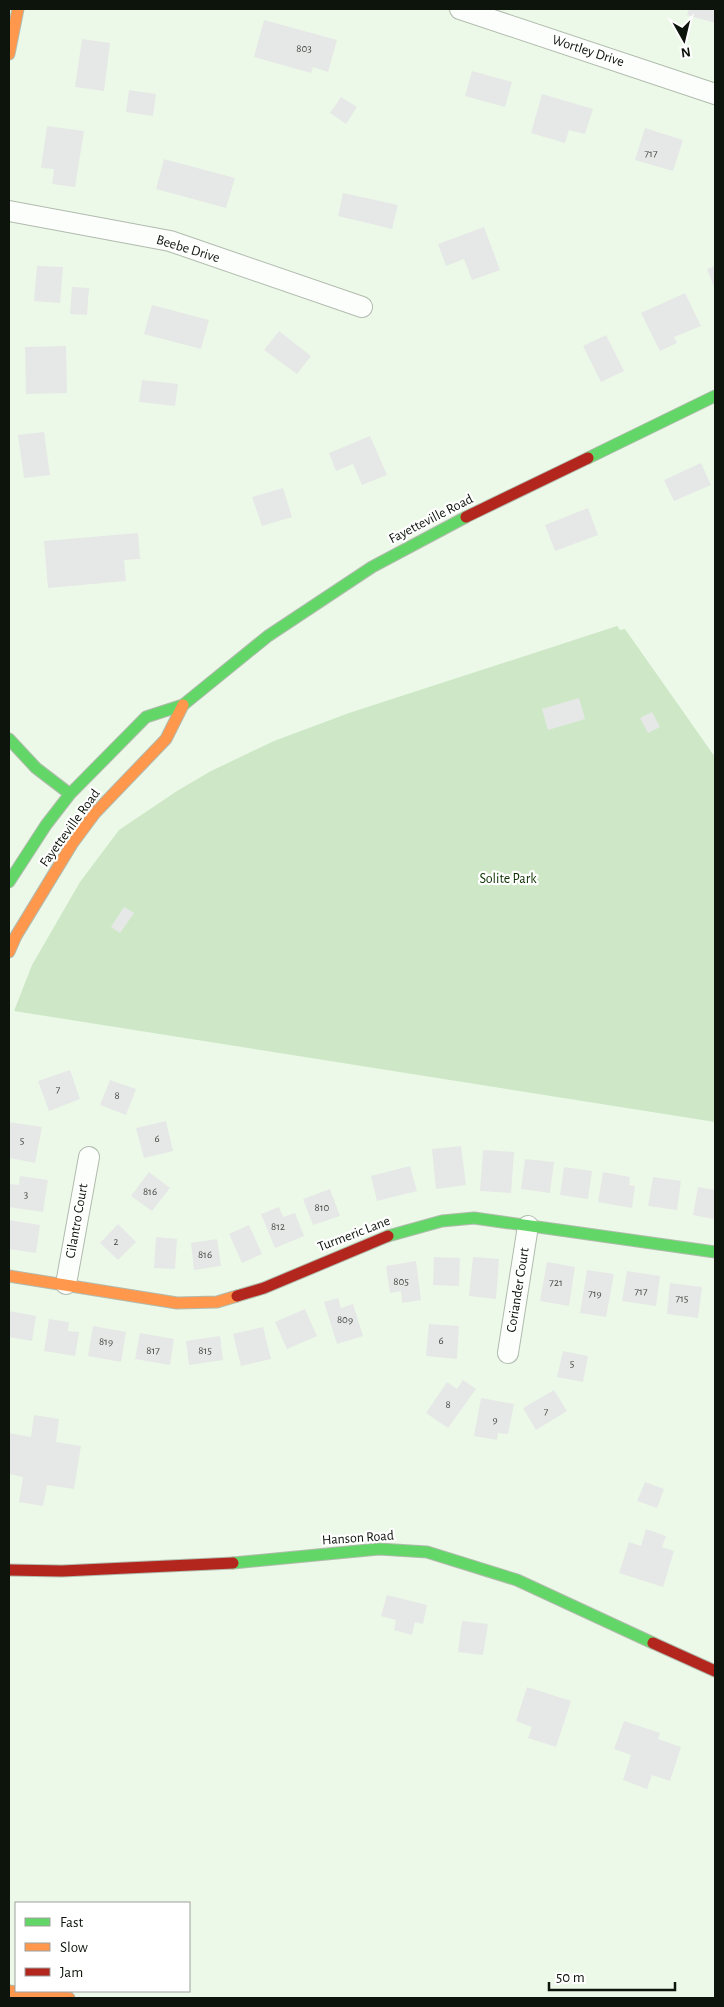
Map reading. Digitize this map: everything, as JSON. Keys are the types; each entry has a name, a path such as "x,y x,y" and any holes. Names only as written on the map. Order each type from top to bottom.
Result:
{"street":[{"path":"9,54 18,9"},
{"name":"Wortley Drive","path":"460,9 715,94"},
{"name":"Beebe Drive","path":"9,211 170,241 362,307"},
{"name":"Fayetteville Road","path":"9,882 46,825 70,794 146,717 183,705 268,636 372,567 422,540 715,396"},
{"name":"Fayetteville Road","path":"9,952 72,844 95,813 166,739 183,705"},
{"path":"9,739 36,768 70,794"},
{"name":"Cilantro Court","path":"66,1284 88,1158"},
{"name":"Turmeric Lane","path":"9,1276 177,1303 217,1302 264,1288 377,1240 442,1221 474,1218 715,1252"},
{"name":"Coriander Court","path":"508,1353 528,1226"},
{"name":"Hanson Road","path":"9,1570 62,1571 216,1565 287,1560 379,1549 427,1552 517,1580 715,1671"},
{"path":"18,1992 69,1998"}],"green space":[{"name":"Solite Park","path":"617,626 620,630 625,629 715,757 715,1122 14,1011 32,965 80,882 119,830 177,791 211,771 274,741 349,713"}],"building":[{"path":"689,9 715,9 715,23 687,15"},
{"path":"264,20 337,40 328,72 313,67 311,73 254,57"},
{"path":"82,39 110,43 104,91 75,87"},
{"path":"472,71 512,82 505,107 465,96"},
{"path":"129,90 156,94 153,116 126,112"},
{"path":"542,94 593,109 585,134 569,130 565,143 531,133"},
{"path":"341,97 357,107 346,124 330,113"},
{"path":"47,126 84,131 75,187 52,184 54,169 41,168"},
{"path":"645,128 683,140 673,171 635,160"},
{"path":"164,159 235,178 226,208 156,189"},
{"path":"343,193 398,205 392,229 338,216"},
{"path":"484,227 500,270 472,280 464,259 446,266 438,244"},
{"path":"37,266 63,267 60,303 34,301"},
{"path":"715,266 715,289 707,269"},
{"path":"72,287 89,288 87,315 70,314"},
{"path":"685,293 701,326 674,337 677,343 660,351 641,313"},
{"path":"152,305 209,320 201,349 144,334"},
{"path":"279,331 311,356 297,374 264,350"},
{"path":"606,335 624,371 601,382 583,346"},
{"path":"66,346 67,393 26,394 25,347"},
{"path":"142,380 178,384 175,406 139,402"},
{"path":"44,432 50,475 24,478 18,435"},
{"path":"370,436 387,475 362,485 353,464 336,471 329,453"},
{"path":"701,463 711,485 674,501 664,480"},
{"path":"283,488 292,517 262,526 252,497"},
{"path":"588,508 598,535 555,551 545,525"},
{"path":"138,533 140,559 124,560 126,581 48,588 44,541"},
{"path":"579,698 585,719 548,730 542,709"},
{"path":"652,712 660,727 648,733 640,718"},
{"path":"124,907 134,913 120,933 111,927"},
{"path":"70,1070 80,1099 49,1111 38,1081"},
{"path":"110,1080 136,1089 126,1115 100,1105"},
{"path":"166,1121 173,1151 144,1158 136,1128"},
{"path":"9,1122 42,1127 35,1163 9,1158"},
{"path":"461,1146 466,1185 436,1189 432,1149"},
{"path":"483,1150 514,1152 511,1193 480,1191"},
{"path":"525,1159 554,1162 550,1193 521,1189"},
{"path":"410,1166 417,1191 377,1201 371,1176"},
{"path":"564,1167 592,1171 588,1199 560,1195"},
{"path":"149,1172 170,1188 152,1211 131,1196"},
{"path":"603,1172 630,1177 629,1185 635,1186 632,1208 598,1202"},
{"path":"20,1176 48,1180 43,1212 9,1207 9,1184 19,1185"},
{"path":"653,1177 681,1181 677,1210 648,1206"},
{"path":"698,1187 715,1190 714,1219 693,1215"},
{"path":"330,1189 340,1216 313,1225 303,1199"},
{"path":"279,1207 283,1217 295,1213 304,1236 275,1248 261,1214"},
{"path":"9,1220 40,1225 36,1253 9,1249"},
{"path":"118,1224 136,1242 118,1260 100,1243"},
{"path":"249,1225 262,1254 242,1263 229,1234"},
{"path":"156,1237 177,1239 175,1269 154,1268"},
{"path":"217,1239 221,1266 194,1270 191,1243"},
{"path":"434,1257 460,1258 459,1286 433,1285"},
{"path":"473,1257 499,1259 496,1299 469,1296"},
{"path":"416,1261 421,1300 402,1303 401,1291 390,1293 386,1266"},
{"path":"547,1262 575,1267 569,1306 540,1301"},
{"path":"587,1270 614,1274 606,1317 580,1313"},
{"path":"627,1271 660,1276 656,1306 622,1301"},
{"path":"670,1283 702,1287 698,1318 667,1314"},
{"path":"338,1298 341,1308 353,1304 363,1336 337,1344 324,1302"},
{"path":"305,1309 317,1336 287,1349 275,1322"},
{"path":"9,1311 36,1316 32,1341 9,1337"},
{"path":"49,1319 69,1322 68,1331 79,1332 75,1356 44,1351"},
{"path":"429,1324 459,1326 457,1359 426,1356"},
{"path":"93,1326 126,1332 121,1362 88,1356"},
{"path":"263,1327 271,1359 241,1366 233,1334"},
{"path":"140,1333 174,1339 170,1365 135,1359"},
{"path":"220,1336 223,1360 189,1365 186,1341"},
{"path":"563,1351 588,1356 583,1382 557,1377"},
{"path":"463,1380 476,1389 448,1428 426,1413 447,1382 457,1389"},
{"path":"554,1390 567,1411 536,1430 523,1408"},
{"path":"481,1398 514,1404 508,1434 498,1433 497,1440 474,1436"},
{"path":"34,1415 59,1419 56,1442 81,1446 74,1489 47,1485 43,1506 19,1502 23,1477 9,1474 9,1433 31,1437"},
{"path":"645,1482 664,1489 657,1508 637,1501"},
{"path":"646,1529 666,1536 662,1547 674,1551 663,1587 619,1573 629,1542 641,1546"},
{"path":"387,1595 427,1605 423,1624 415,1622 412,1635 394,1630 396,1620 381,1616"},
{"path":"462,1621 488,1624 483,1655 458,1652"},
{"path":"527,1687 571,1701 556,1747 528,1738 532,1727 516,1721"},
{"path":"624,1721 660,1733 658,1739 681,1747 670,1781 652,1775 647,1789 623,1780 631,1755 614,1749"}],"traffic: fast":[{"path":"588,458 715,396"},
{"path":"9,882 46,825 70,794 146,717 183,705 268,636 372,567 466,517"},
{"path":"9,739 36,768 70,794"},
{"path":"388,1236 442,1221 474,1218 715,1252"},
{"path":"233,1563 379,1549 427,1552 517,1580 653,1643"}],"traffic: slow":[{"path":"9,54 18,9"},
{"path":"9,952 16,936 72,844 95,813 166,739 183,705"},
{"path":"9,1276 177,1303 217,1302 237,1296"},
{"path":"9,1991 15,1992"},
{"path":"18,1992 69,1998"}],"traffic: jam":[{"path":"466,517 588,458"},
{"path":"237,1296 264,1288 388,1236"},
{"path":"9,1570 62,1571 233,1563"},
{"path":"653,1643 715,1671"}]}
